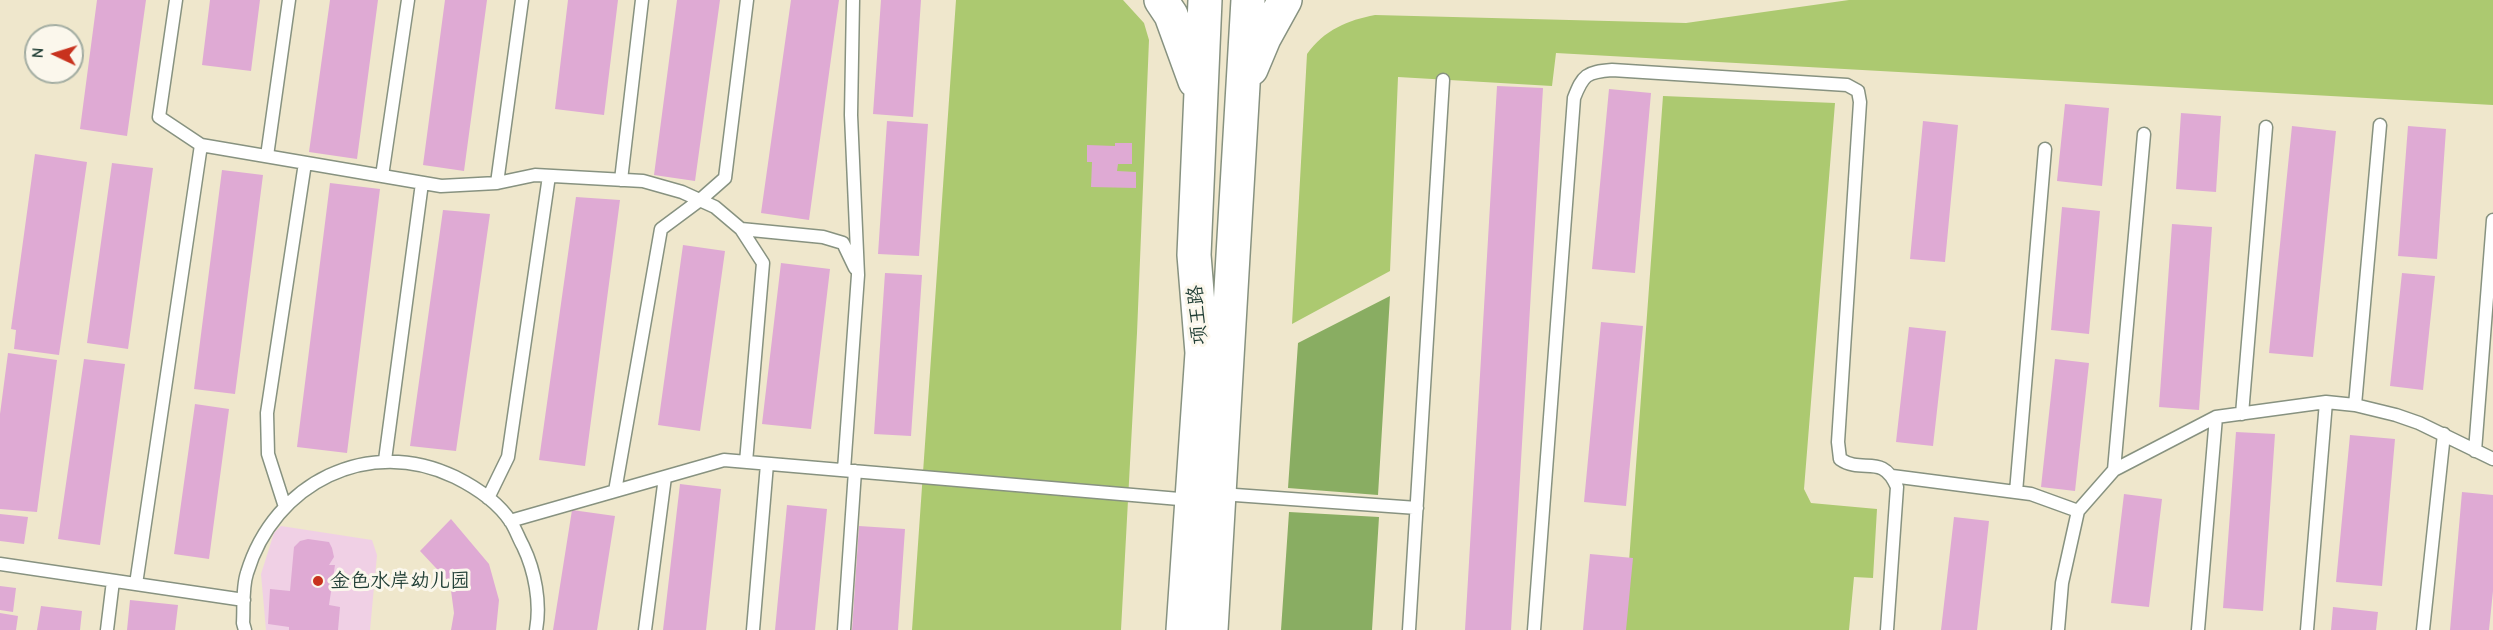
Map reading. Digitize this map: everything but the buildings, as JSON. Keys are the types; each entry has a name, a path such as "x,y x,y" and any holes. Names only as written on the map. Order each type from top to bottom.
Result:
{"main road":[{"path":"1161,0 1171,15 1201,99"},
{"name":"项王路","path":"1205,0 1194,255 1202,353 1211,630"},
{"name":"项王路","path":"1184,630 1205,497 1248,0"},
{"path":"1241,96 1264,38 1285,0"}],"lane":[{"path":"176,0 159,117 201,145 441,186 497,183 535,175 642,181 682,192 715,207 741,229 763,263 746,462"},
{"path":"267,156 289,0"},
{"path":"382,176 408,0"},
{"path":"497,183 522,0"},
{"path":"621,180 642,0"},
{"path":"615,491 661,229 725,178 747,0"},
{"path":"844,630 858,275 851,115 853,0"},
{"path":"1534,630 1574,98 1581,80 1593,71 1612,70 1847,85 1858,91 1860,102 1839,450 1840,459 1849,465 1879,466 1892,476 1897,487 1887,630"},
{"path":"1409,630 1443,80"},
{"path":"2355,405 2380,125"},
{"path":"2242,414 2266,127"},
{"path":"2114,470 2144,134"},
{"path":"136,584 201,145"},
{"path":"2016,492 2044,149"},
{"path":"285,507 268,454 267,413 305,163"},
{"path":"488,498 508,457 549,176"},
{"path":"385,460 422,183"},
{"path":"2475,451 2493,220"},
{"path":"741,229 823,237 843,243 858,275"},
{"path":"2307,630 2326,402"},
{"path":"2058,630 2062,583 2078,511 2114,470 2216,417 2326,402 2355,405 2396,415 2444,434 2493,459"},
{"path":"2198,630 2216,417"},
{"path":"2423,630 2444,434"},
{"path":"245,630 246,575 265,530 296,494 338,470 385,460 433,466 476,487 510,520 532,566 539,615 536,630"},
{"path":"510,520 724,460 1205,497 1417,508"},
{"path":"753,630 767,464"},
{"path":"1892,476 2031,494 2078,511"},
{"path":"645,630 665,477"},
{"path":"0,564 244,600"},
{"path":"107,630 113,581"}],"shaded area":[{"name":"金色水岸幼儿园","path":"281,526 372,540 377,555 370,630 266,630 261,574 274,533"}],"green space":[{"path":"956,0 1123,0 1144,23 1149,40 1137,333 1121,630 912,630"},
{"path":"1849,0 2493,0 2493,105 1556,53 1552,86 1398,77 1390,271 1292,324 1307,54 1321,38 1337,27 1375,15 1686,23"},
{"path":"1663,96 1835,103 1804,489 1811,503 1877,509 1873,578 1854,577 1849,630 1624,630"},
{"path":"1390,296 1378,495 1288,488 1298,343"},
{"path":"1289,512 1379,517 1372,630 1281,630"}],"place":[{"name":"金色水岸幼儿园","path":"318,581"}]}
